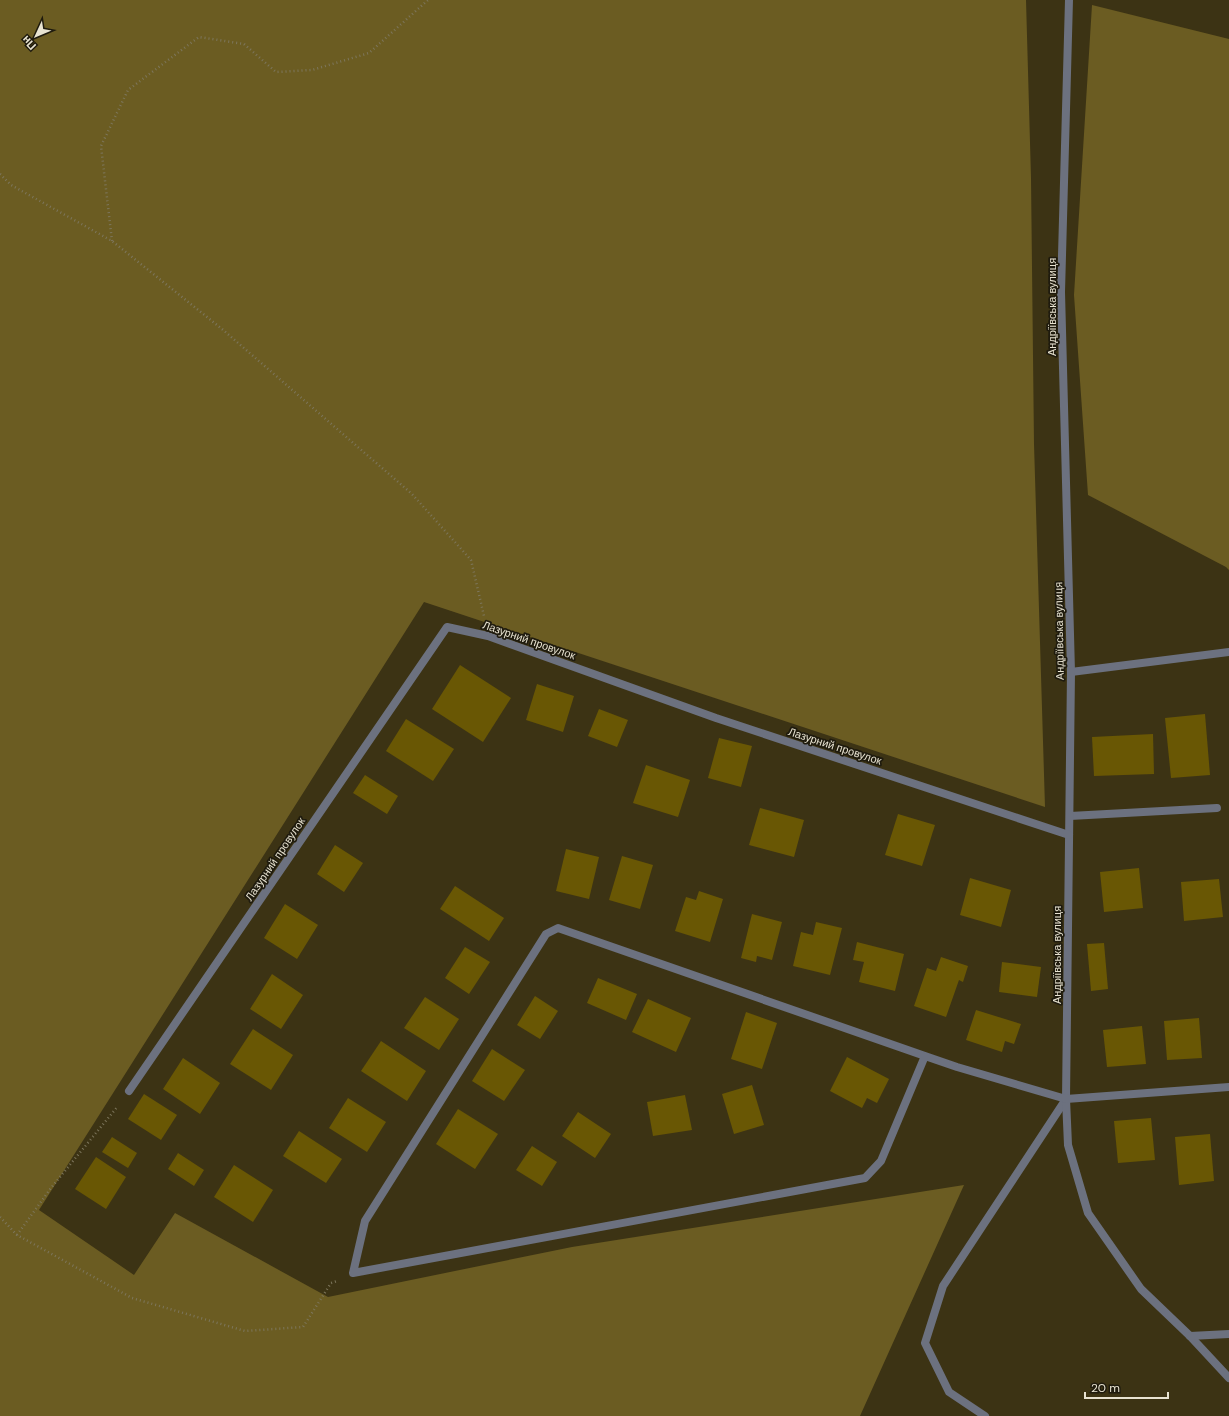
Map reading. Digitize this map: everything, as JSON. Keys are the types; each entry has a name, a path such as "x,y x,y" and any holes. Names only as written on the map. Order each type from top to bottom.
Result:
{"street":[{"name":"Андріївська вулиця","path":"1069,0 1061,292 1071,672 1066,1098 1068,1145 1088,1213 1141,1289 1190,1336 1229,1378"},
{"name":"Лазурний провулок","path":"130,1091 447,627 488,636 716,718 1069,835"},
{"path":"1071,672 1229,652"},
{"path":"1070,816 1217,808"},
{"path":"925,1056 881,1161 865,1178 353,1273 365,1221 546,934 558,928 957,1067 1066,1098 1229,1088"},
{"path":"985,1416 949,1392 925,1342 943,1286 1066,1098"},
{"path":"1190,1336 1229,1334"}],"path":[{"path":"112,241 101,146 128,90 199,37 244,44 276,72 312,70 369,53 428,0"},
{"path":"0,174 11,185 112,241 222,329 412,494 471,560 488,636"},
{"path":"18,1235 52,1188 130,1091"},
{"path":"0,1217 18,1235 132,1298 245,1331 303,1327 332,1283 353,1273"}],"shaded area":[{"path":"0,0 1026,0 1031,178 1034,444 1045,807 424,602 39,1210 134,1275 175,1213 328,1297 572,1247 964,1185 860,1416 0,1416"},
{"path":"1092,5 1229,39 1229,570 1226,567 1088,495 1074,295"}],"building":[{"path":"460,665 511,698 483,742 432,709"},
{"path":"537,684 574,696 563,732 526,720"},
{"path":"599,709 628,720 617,747 588,736"},
{"path":"1205,714 1210,775 1171,778 1165,718"},
{"path":"406,719 454,749 433,781 386,751"},
{"path":"1153,734 1154,774 1094,776 1092,737"},
{"path":"719,738 752,746 741,787 708,778"},
{"path":"646,765 690,780 678,817 633,803"},
{"path":"365,775 398,796 387,814 353,793"},
{"path":"760,808 804,820 794,857 749,845"},
{"path":"898,814 935,825 922,866 885,855"},
{"path":"335,845 363,863 344,892 317,874"},
{"path":"566,849 599,857 589,899 556,891"},
{"path":"622,856 653,865 640,909 609,900"},
{"path":"1139,868 1143,908 1104,912 1100,872"},
{"path":"970,878 1011,890 1001,927 960,915"},
{"path":"1219,879 1223,917 1184,921 1181,882"},
{"path":"455,886 504,918 489,941 440,909"},
{"path":"699,891 723,899 710,942 675,931 686,897 696,900"},
{"path":"285,904 318,925 297,959 264,938"},
{"path":"752,914 782,922 772,960 757,956 756,962 741,958"},
{"path":"816,922 842,928 830,975 793,966 801,932 813,935"},
{"path":"857,942 904,954 895,991 859,982 864,962 853,960"},
{"path":"1104,943 1108,989 1091,991 1087,944"},
{"path":"465,947 490,962 469,994 445,978"},
{"path":"941,957 968,966 963,982 959,980 946,1017 914,1006 927,968 936,971"},
{"path":"1002,962 1041,967 1037,997 999,992"},
{"path":"272,974 303,995 281,1029 250,1009"},
{"path":"598,978 637,994 626,1020 587,1003"},
{"path":"535,996 558,1011 540,1039 517,1025"},
{"path":"425,997 459,1019 439,1050 404,1028"},
{"path":"648,999 691,1018 676,1052 632,1032"},
{"path":"976,1010 1021,1024 1014,1044 1005,1041 1002,1052 966,1040"},
{"path":"746,1012 777,1023 762,1069 731,1059"},
{"path":"1199,1018 1202,1058 1167,1060 1164,1021"},
{"path":"1142,1026 1146,1064 1107,1067 1103,1030"},
{"path":"253,1029 293,1055 271,1090 230,1064"},
{"path":"381,1041 426,1071 407,1101 361,1071"},
{"path":"492,1049 525,1070 504,1101 472,1081"},
{"path":"847,1057 889,1079 877,1103 867,1098 862,1108 830,1091"},
{"path":"183,1058 220,1083 200,1114 163,1089"},
{"path":"752,1085 764,1125 734,1134 722,1094"},
{"path":"144,1094 177,1115 161,1140 128,1119"},
{"path":"685,1095 692,1130 653,1136 647,1102"},
{"path":"348,1098 386,1122 367,1152 329,1128"},
{"path":"458,1109 498,1134 475,1169 436,1144"},
{"path":"578,1112 611,1134 595,1158 562,1136"},
{"path":"1151,1118 1155,1160 1118,1163 1114,1121"},
{"path":"299,1131 342,1159 326,1183 283,1156"},
{"path":"1210,1134 1214,1181 1179,1185 1175,1137"},
{"path":"112,1137 137,1153 128,1168 102,1152"},
{"path":"532,1146 557,1162 542,1186 516,1170"},
{"path":"178,1153 204,1170 194,1186 168,1169"},
{"path":"96,1157 126,1177 106,1209 75,1189"},
{"path":"234,1165 273,1190 253,1222 214,1197"}]}
